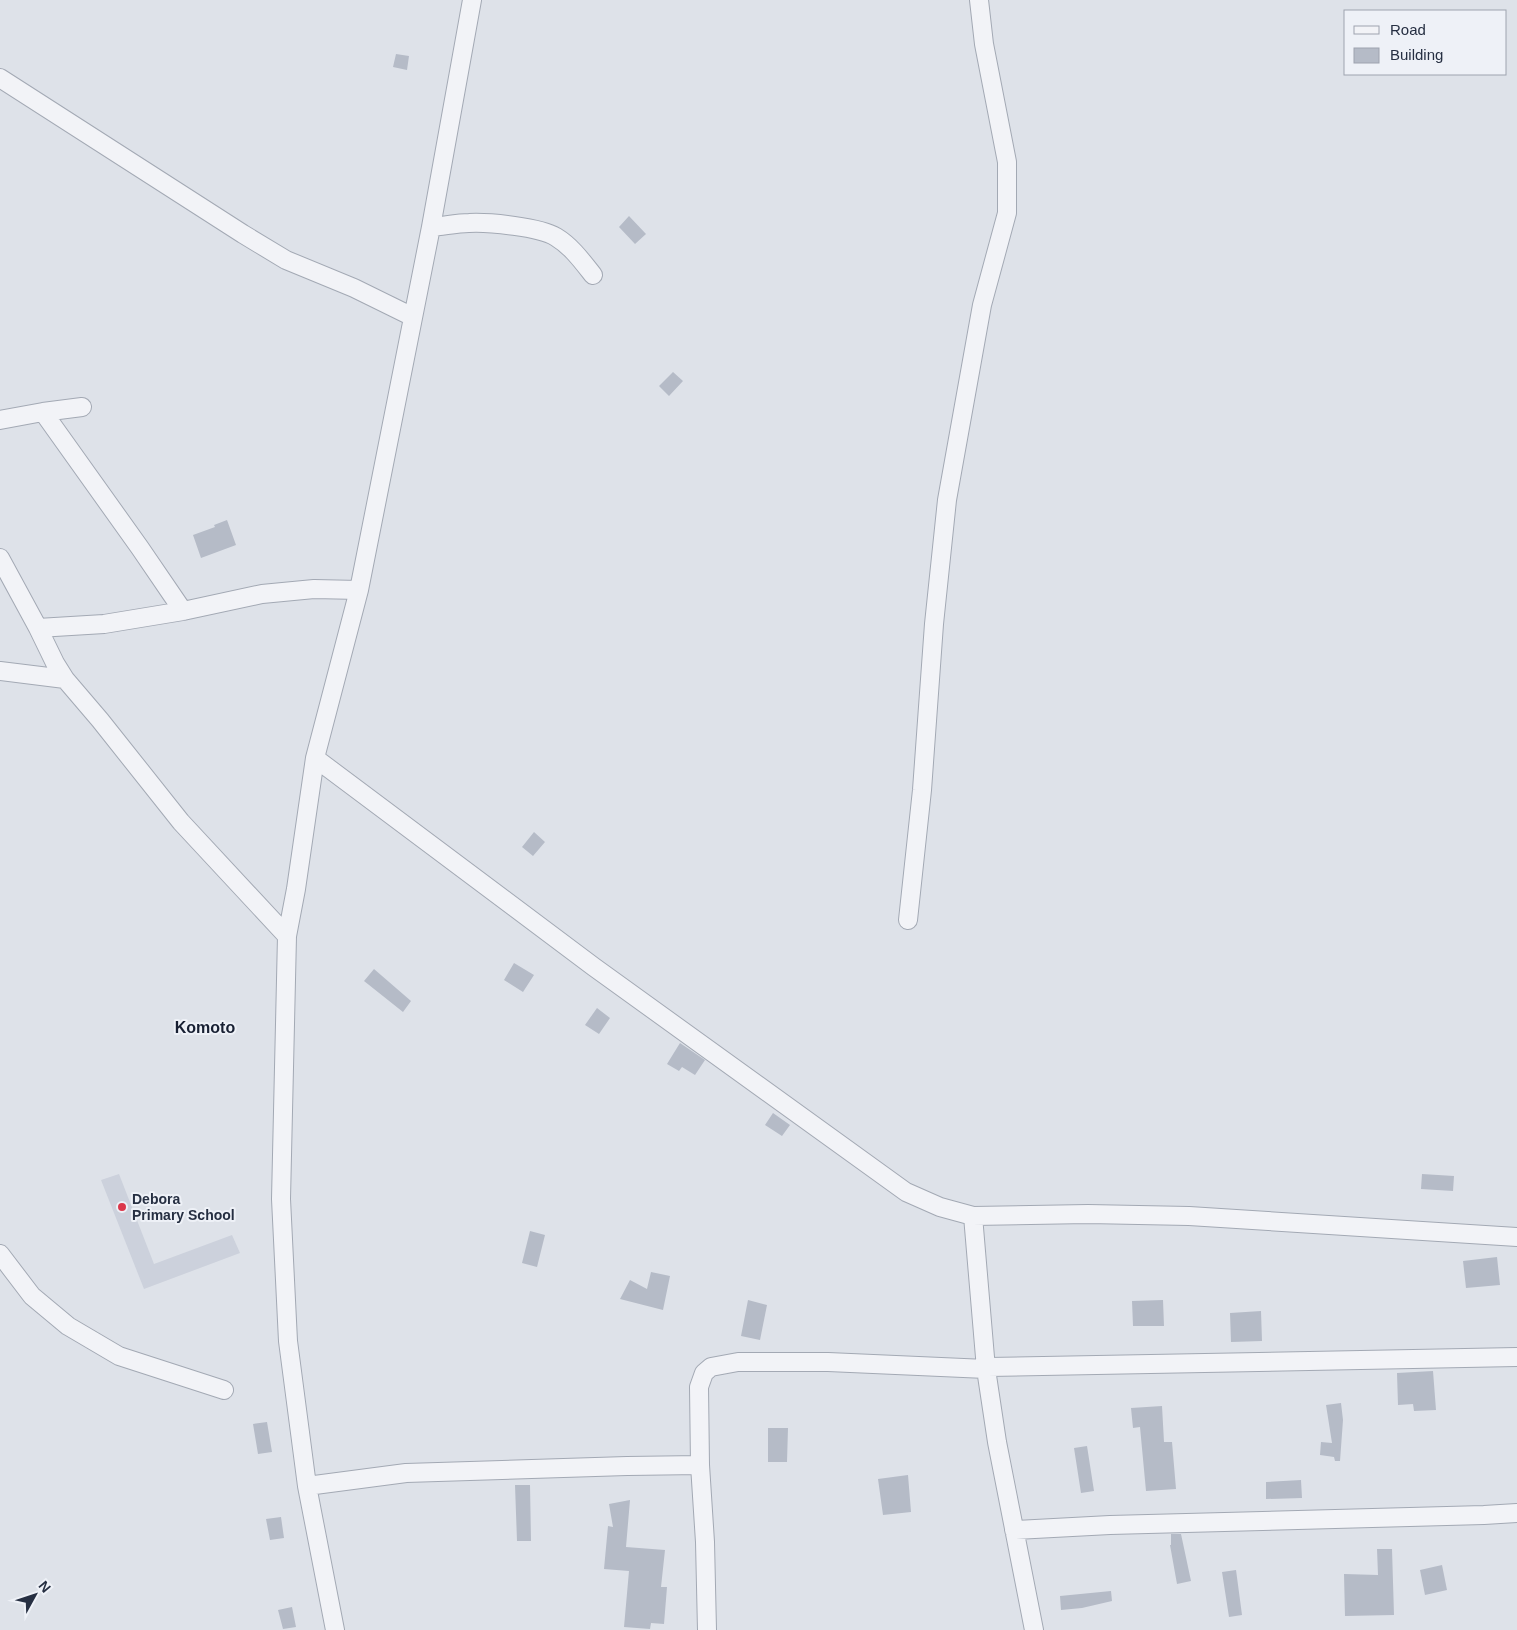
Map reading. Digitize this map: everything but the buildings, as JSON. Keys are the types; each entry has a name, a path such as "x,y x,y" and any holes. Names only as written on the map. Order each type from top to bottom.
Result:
{"street":[{"path":"335,1630 307,1486 288,1341 281,1199 287,936 316,758 359,590 431,227 472,0"},
{"path":"908,920 922,790 934,624 947,500 982,305 1007,213 1007,162 984,44 979,0"},
{"path":"0,78 286,260 354,288 413,317"},
{"path":"431,227 469,223 543,231 567,245 593,275"},
{"path":"0,420 82,407"},
{"path":"43,412 183,612"},
{"path":"0,558 55,664 65,679 181,822 287,936"},
{"path":"38,628 104,624 183,612 262,594 314,589 359,590"},
{"path":"0,671 65,679"},
{"path":"316,758 594,967 906,1192 940,1207 974,1216 1088,1214 1189,1216 1517,1237"},
{"path":"974,1216 986,1369 997,1442 1034,1630"},
{"path":"0,1254 32,1296 68,1326 119,1356 224,1390"},
{"path":"707,1630 705,1542 700,1466 699,1387 704,1373 711,1367 738,1362 828,1362 986,1369 988,1367 1517,1357"},
{"path":"307,1486 406,1472 700,1466"},
{"path":"1014,1530 1110,1525 1484,1515 1517,1512"}],"shaded area":[{"name":"Debora Primary School","path":"119,1174 154,1264 232,1235 240,1253 144,1289 101,1180"}],"place":[{"name":"Debora Primary School","path":"122,1207"}],"district":[{"name":"Komoto","path":"205,1027"}]}
